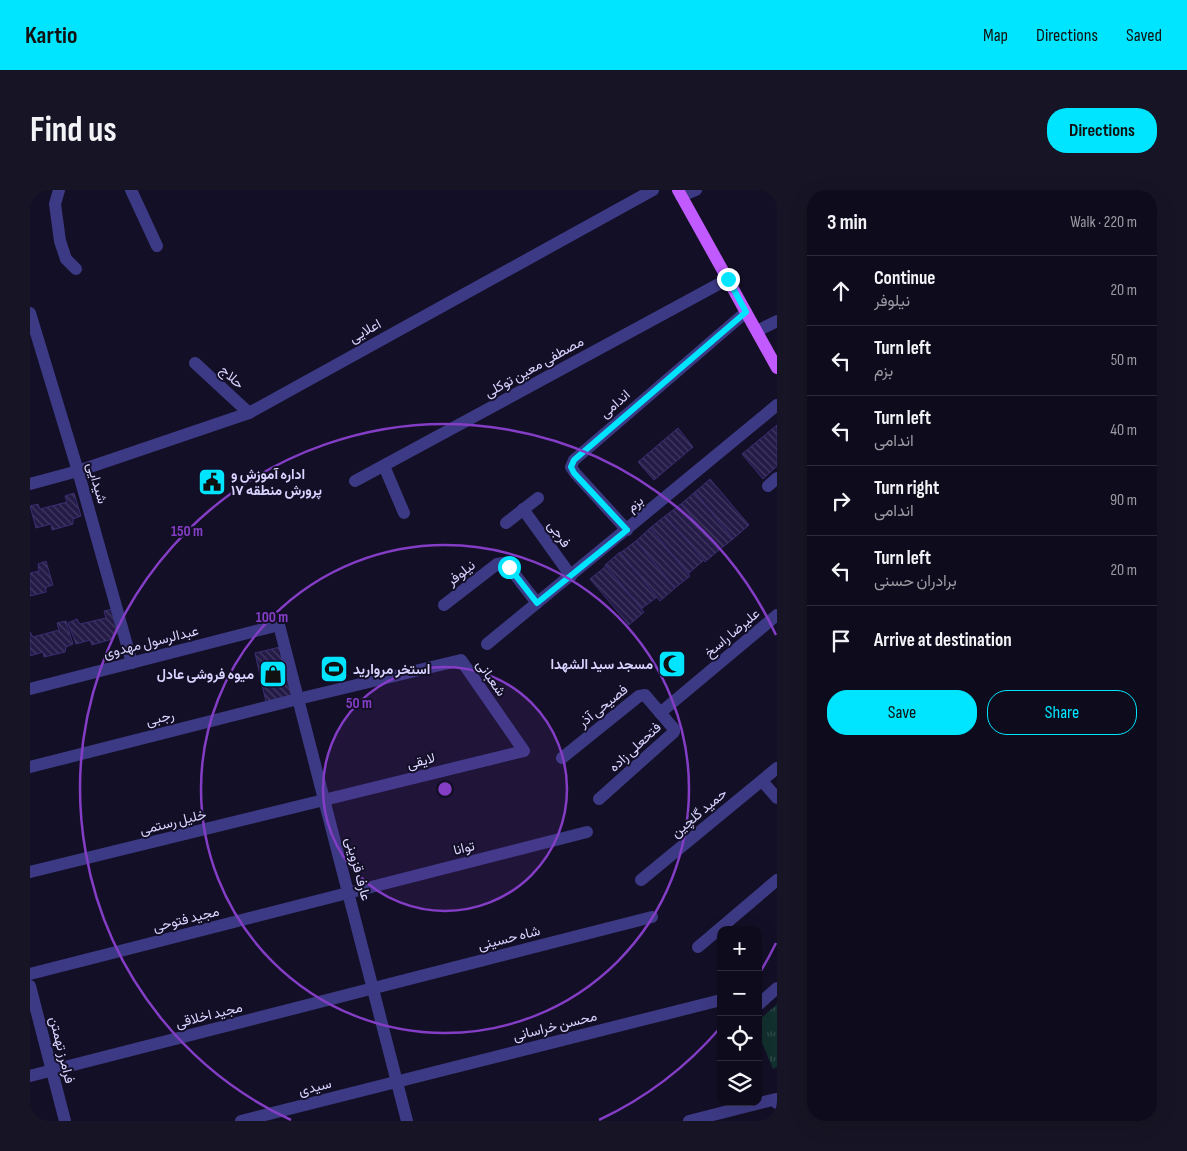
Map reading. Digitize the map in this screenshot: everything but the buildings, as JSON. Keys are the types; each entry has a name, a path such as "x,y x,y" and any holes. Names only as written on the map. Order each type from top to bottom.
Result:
{"main road":[{"path":"685,192 728,279 746,312 759,330 777,368"}],"street":[{"path":"59,190 54,204 60,241 66,259 76,270"},
{"path":"130,190 157,246"},
{"name":"اعلایی","path":"30,484 78,471 248,412 653,190"},
{"path":"685,192 759,330 777,359"},
{"name":"مصطفی معین توکلی","path":"355,481 728,279"},
{"name":"اندامی","path":"627,530 574,473 571,467 574,460 746,312"},
{"name":"شیدایی","path":"30,313 78,471 132,663"},
{"path":"759,330 777,321"},
{"name":"حلاج","path":"195,364 248,412"},
{"name":"بزم","path":"487,644 777,405"},
{"path":"384,466 404,513"},
{"path":"506,523 538,498"},
{"name":"فرجی","path":"523,509 570,576"},
{"name":"نیلوفر","path":"444,605 497,564 504,563 537,603"},
{"name":"علیرضا راسخ","path":"660,713 777,615"},
{"name":"عبدالرسول مهدوی","path":"30,689 279,625"},
{"name":"عارف قزوینی","path":"279,625 407,1121"},
{"name":"شعبانی","path":"298,699 461,660 524,751"},
{"name":"فصیحی آذر","path":"562,758 642,694 660,713"},
{"name":"رجبی","path":"30,767 298,699"},
{"name":"فتحعلی زاده","path":"599,799 672,735 674,729 660,713"},
{"name":"لایقی","path":"324,800 524,751"},
{"name":"حمید گلچین","path":"641,880 777,768"},
{"path":"762,780 777,798"},
{"name":"خلیل رستمی","path":"30,872 324,800"},
{"name":"توانا","path":"348,893 587,832"},
{"path":"698,947 777,880"},
{"name":"مجید فتوحی","path":"30,974 348,893"},
{"name":"شاه حسینی","path":"373,988 652,917"},
{"name":"فرامرز تهمتن","path":"30,986 65,1121"},
{"name":"مجید اخلاقی","path":"30,1076 373,988"},
{"path":"762,1001 777,988"},
{"name":"محسن خراسانی","path":"397,1082 717,1001"},
{"name":"سیدی","path":"241,1121 397,1082"},
{"path":"689,1121 776,1101"}],"green space":[{"path":"777,1004 777,1067 773,1069 762,1043 762,1017"}],"place":[{"name":"اداره آموزش و پرورش منطقه ۱۷","path":"212,482"},
{"name":"مسجد سید الشهدا","path":"672,664"},
{"name":"استخر مروارید","path":"334,669"},
{"name":"میوه فروشی عادل","path":"273,674"}],"route":[{"path":"509,567 537,603 627,530 574,473 571,467 574,460 746,312 728,279"}]}
